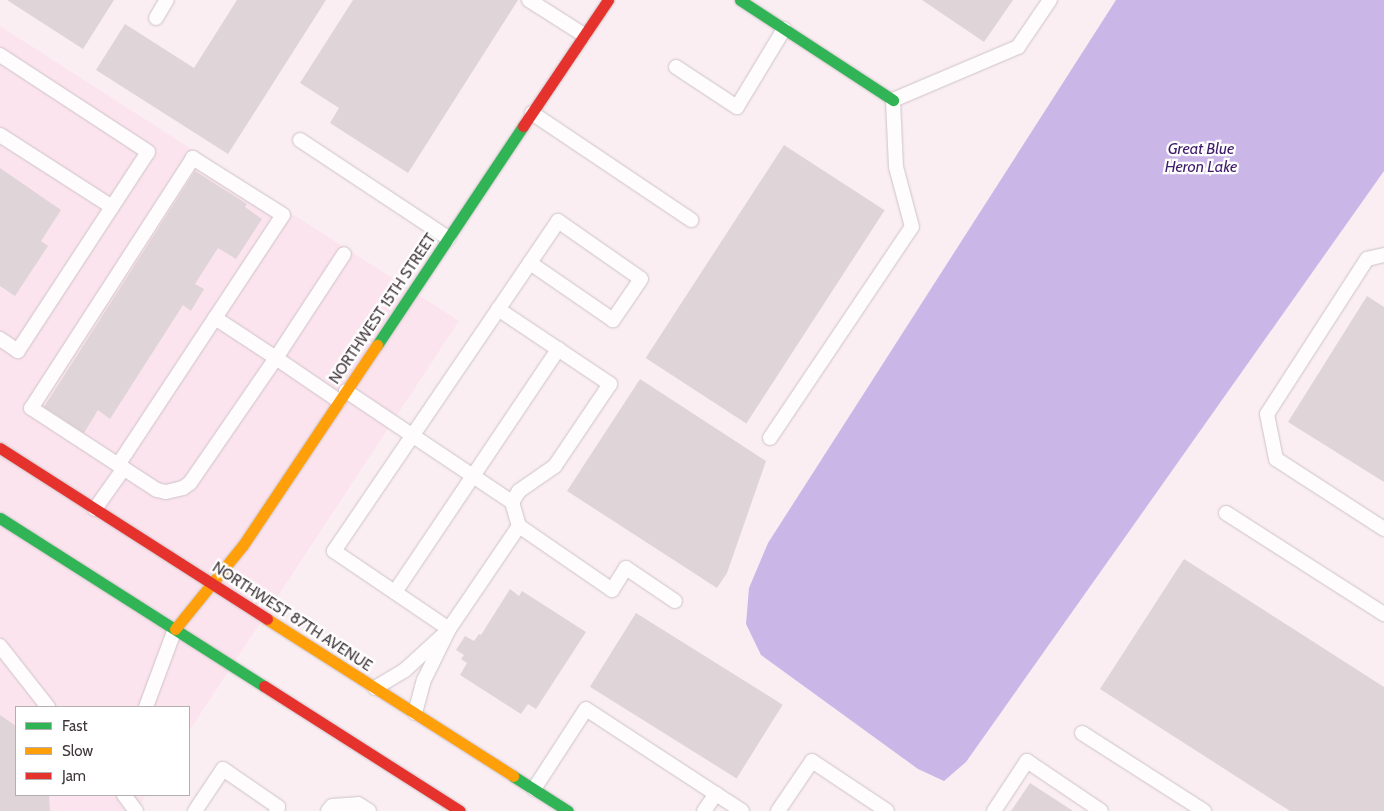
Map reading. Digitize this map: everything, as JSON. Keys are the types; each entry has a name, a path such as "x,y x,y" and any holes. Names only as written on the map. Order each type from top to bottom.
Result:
{"main road":[{"name":"NORTHWEST 15TH STREET","path":"175,629 210,582 243,545 608,0"},
{"path":"740,0 893,100"},
{"name":"NORTHWEST 87TH AVENUE","path":"0,448 568,811"},
{"path":"0,518 460,811"}],"lane":[{"path":"156,18 168,0"},
{"path":"529,0 584,35"},
{"path":"770,438 912,227 896,167 893,100 1018,47 1050,0"},
{"path":"676,67 737,107 784,29"},
{"path":"0,54 148,152 18,351 0,339"},
{"path":"532,113 691,220"},
{"path":"0,135 112,208"},
{"path":"300,140 448,238"},
{"path":"95,509 121,466 215,318 283,215 192,158 31,408 121,466 157,490 166,492 183,488 190,482 276,358 344,254"},
{"path":"449,629 334,551 558,221 641,279 613,320 530,263"},
{"path":"1384,255 1368,259 1267,414 1276,459 1384,529"},
{"path":"498,309 610,384 555,466 519,491 512,502"},
{"path":"215,318 276,358 413,435 512,502 519,526 612,590 626,568 676,601"},
{"path":"395,592 558,350"},
{"path":"1226,512 1384,614"},
{"path":"415,714 424,680 449,629 519,526"},
{"path":"146,706 175,629"},
{"path":"375,688 405,670 449,629"},
{"path":"0,646 47,706"},
{"path":"534,789 586,709 742,811"},
{"path":"1082,733 1204,811"},
{"path":"994,811 1027,761 1101,811"},
{"path":"778,811 812,762 887,811"},
{"path":"195,811 223,769 278,807 276,811"},
{"path":"704,811 716,794"},
{"path":"125,796 133,810"},
{"path":"328,811 332,806 358,804 369,811"}],"shaded area":[{"path":"0,26 459,321 190,729 190,706 15,706 15,796 145,796 136,811 0,811"}],"water":[{"name":"Great Blue Heron Lake","path":"1116,0 1384,0 1384,171 966,762 944,781 918,769 761,655 746,624 749,588 768,543"}],"building":[{"path":"7,0 114,0 83,49"},
{"path":"237,0 326,0 228,154 96,70 125,24 194,68"},
{"path":"353,0 518,0 408,173 330,123 339,108 300,83"},
{"path":"922,0 1013,0 984,42"},
{"path":"784,145 885,210 746,423 646,358"},
{"path":"0,168 61,210 41,241 48,246 15,296 0,286"},
{"path":"195,171 247,204 245,207 262,219 236,259 218,248 195,284 204,289 191,311 183,305 110,419 98,410 84,433 44,407"},
{"path":"1367,296 1384,307 1384,482 1288,422"},
{"path":"640,379 766,461 727,573 717,588 567,491"},
{"path":"1184,559 1384,687 1384,811 1290,811 1100,689"},
{"path":"510,589 519,596 522,591 586,632 536,709 528,704 521,714 460,675 467,663 461,659 464,655 456,650 465,636 474,641 479,634 481,635"},
{"path":"636,613 783,705 737,778 590,687"},
{"path":"0,715 15,725 15,796 49,796 50,811 0,811"},
{"path":"1030,783 1073,811 1011,811"}],"traffic: fast":[{"path":"740,0 893,100"},
{"path":"377,345 523,126"},
{"path":"0,518 264,686"},
{"path":"513,776 568,811"}],"traffic: slow":[{"path":"175,629 243,545 377,345"},
{"path":"267,619 513,776"}],"traffic: jam":[{"path":"523,126 608,0"},
{"path":"0,448 267,619"},
{"path":"264,686 460,811"}]}
